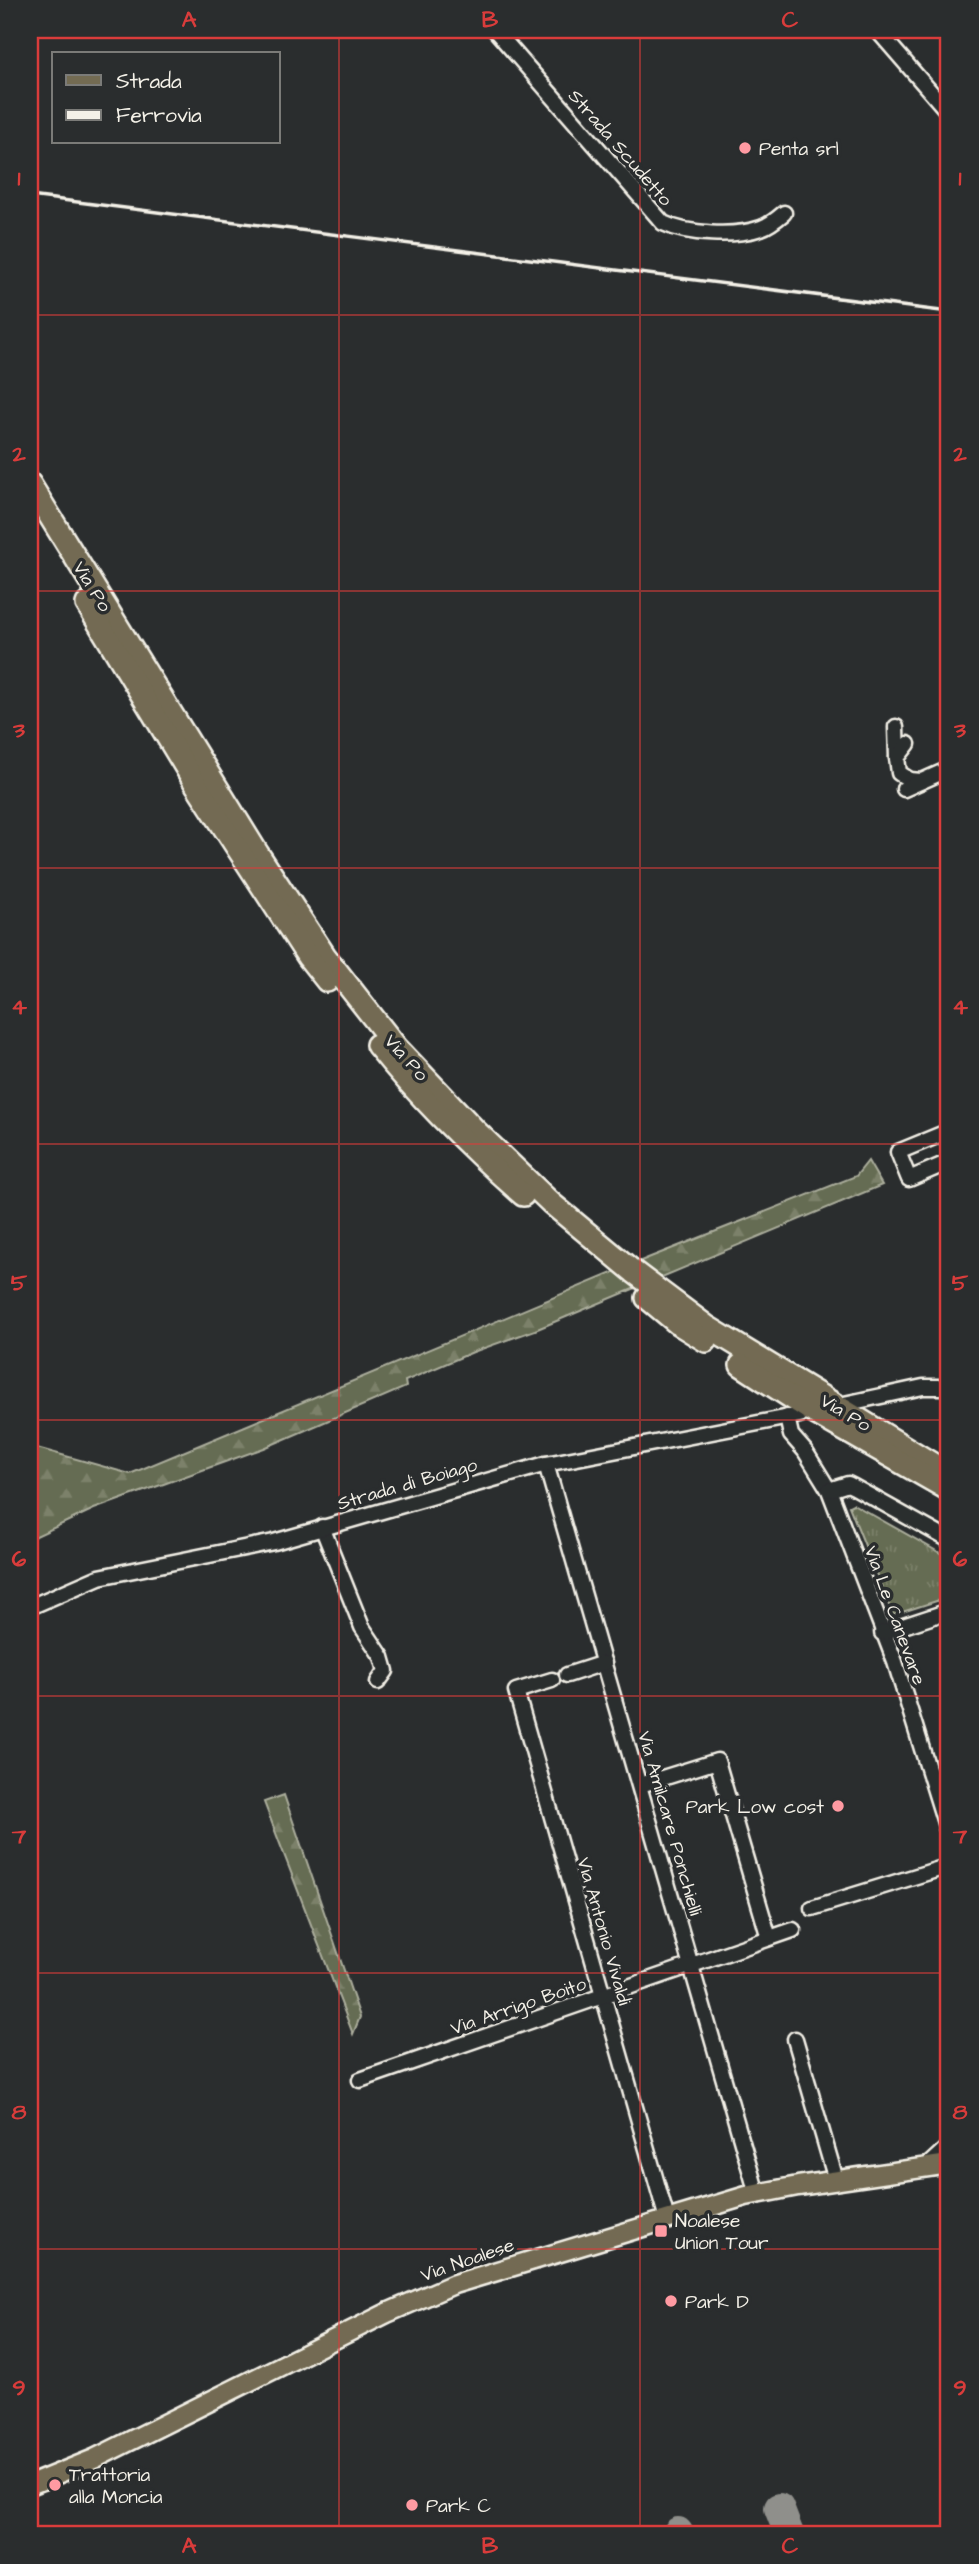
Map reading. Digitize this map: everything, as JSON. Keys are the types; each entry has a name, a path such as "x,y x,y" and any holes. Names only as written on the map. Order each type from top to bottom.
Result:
{"highway":[{"name":"Via Po","path":"30,484 258,854 325,956 397,1048 474,1129 551,1203 634,1272 706,1326 949,1474"},
{"name":"Via Po","path":"30,511 197,786 308,957 413,1090 483,1160 677,1323 818,1415 949,1490"}],"main road":[{"name":"Via Noalese","path":"30,2485 94,2459 418,2298 479,2276 757,2194 949,2164"}],"street":[{"name":"Strada Scudetto","path":"495,30 663,223 682,231 743,231 759,229 784,213"},
{"path":"883,32 949,113"},
{"path":"896,727 899,773 910,780 921,781"},
{"path":"897,758 908,744"},
{"path":"904,789 949,769"},
{"path":"949,1131 898,1152 909,1179 949,1162"},
{"path":"844,1404 923,1387 949,1387"},
{"name":"Strada di Boiago","path":"30,1607 99,1577 274,1542 546,1464 794,1416"},
{"name":"Via Le Canevare","path":"794,1416 791,1435 805,1451 829,1490 895,1662 949,1836"},
{"name":"Via Amilcare Ponchielli","path":"546,1464 757,2194"},
{"path":"829,1490 848,1484 949,1540"},
{"path":"322,1527 362,1627 382,1657 386,1671 378,1682"},
{"path":"882,1633 949,1611"},
{"path":"567,1675 604,1664"},
{"name":"Via Antonio Vivaldi","path":"552,1681 516,1691 667,2219"},
{"path":"640,1785 718,1761 769,1938"},
{"path":"812,1908 949,1866"},
{"name":"Via Arrigo Boito","path":"360,2080 793,1930"},
{"path":"795,2039 836,2180"},
{"path":"925,2168 949,2146"}],"green space":[{"path":"868,1161 882,1185 535,1330 473,1352 405,1381 406,1387 264,1448 94,1509 30,1539 30,1446 130,1474 648,1258 856,1176"},
{"path":"853,1504 949,1558 949,1597 893,1615 849,1506"},
{"path":"284,1795 360,2017 353,2034 264,1802"}],"taxiway":[{"path":"779,2508 789,2534"}],"railway":[{"path":"30,196 949,312"}],"place":[{"name":"Penta srl","path":"745,148"},
{"name":"Park Low cost","path":"838,1806"},
{"name":"Noalese Union Tour","path":"661,2231"},
{"name":"Park D","path":"671,2301"},
{"name":"Trattoria alla Moncia","path":"55,2485"},
{"name":"Park C","path":"412,2505"}]}
